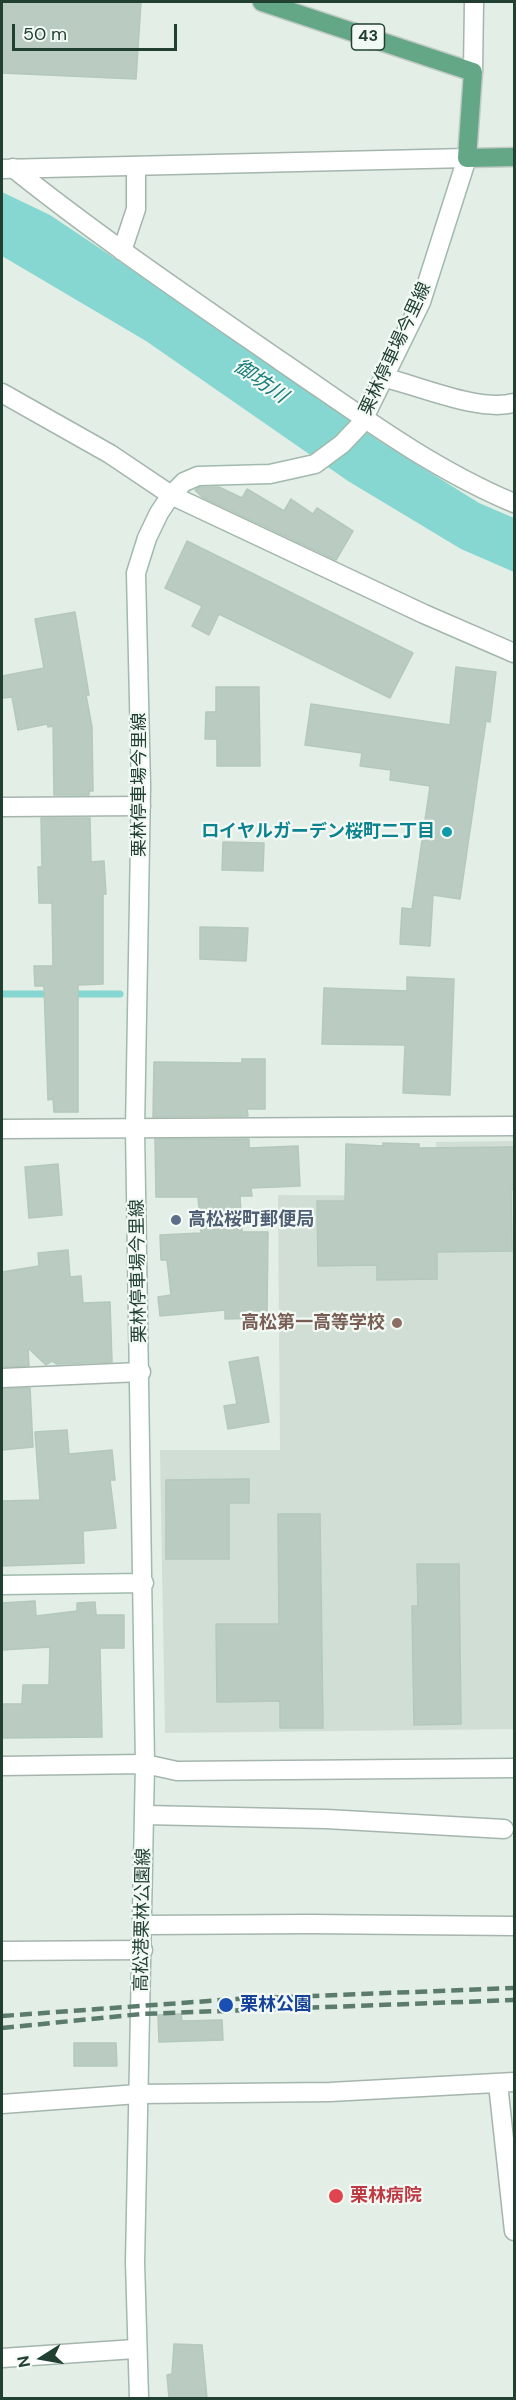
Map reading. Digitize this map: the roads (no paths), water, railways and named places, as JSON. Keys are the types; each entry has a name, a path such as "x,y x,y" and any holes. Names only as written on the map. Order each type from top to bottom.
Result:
{"main road":[{"name":"43","path":"262,2 473,72"},
{"path":"473,72 467,158 514,157"}],"street":[{"path":"473,72 474,2"},
{"path":"7,169 467,158"},
{"name":"栗林停車場今里線","path":"144,1583 135,1129 141,806 136,573 147,538 171,495 184,482 198,476 270,474 315,464 363,421 386,378 421,302 467,158"},
{"path":"122,251 136,209 136,166"},
{"path":"7,169 363,421 475,487 514,503"},
{"path":"386,378 483,404 501,406 514,403"},
{"path":"2,393 110,454 171,495 424,614 514,653"},
{"path":"2,807 141,806"},
{"path":"2,1129 514,1126"},
{"path":"2,1378 141,1372"},
{"path":"2,1585 144,1583"},
{"name":"高松港栗林公園線","path":"139,2398 135,2349 138,2094 144,1925 144,1583"},
{"path":"2,1766 145,1764 177,1771 514,1768"},
{"path":"145,1815 326,1819 504,1829"},
{"path":"144,1925 310,1923 514,1926"},
{"path":"2,1951 143,1950"},
{"path":"2,2104 138,2094 330,2092 506,2083 514,2231"},
{"path":"2,2358 135,2349"}],"water":[{"name":"御坊川","path":"2,192 50,215 228,334 378,440 479,503 514,518 514,572 461,549 348,481 146,341 2,256"}],"waterway":[{"path":"2,994 52,994"},
{"path":"69,994 120,994"}],"railway":[{"path":"2,2016 236,1999 514,1988"},
{"path":"2,2028 141,2014 514,2000"}],"place":[{"name":"ロイヤルガーデン桜町二丁目","path":"447,832"},
{"name":"高松桜町郵便局","path":"176,1220"},
{"name":"高松第一高等学校","path":"397,1323"},
{"name":"栗林公園","path":"226,2005"},
{"name":"栗林病院","path":"336,2196"}]}
